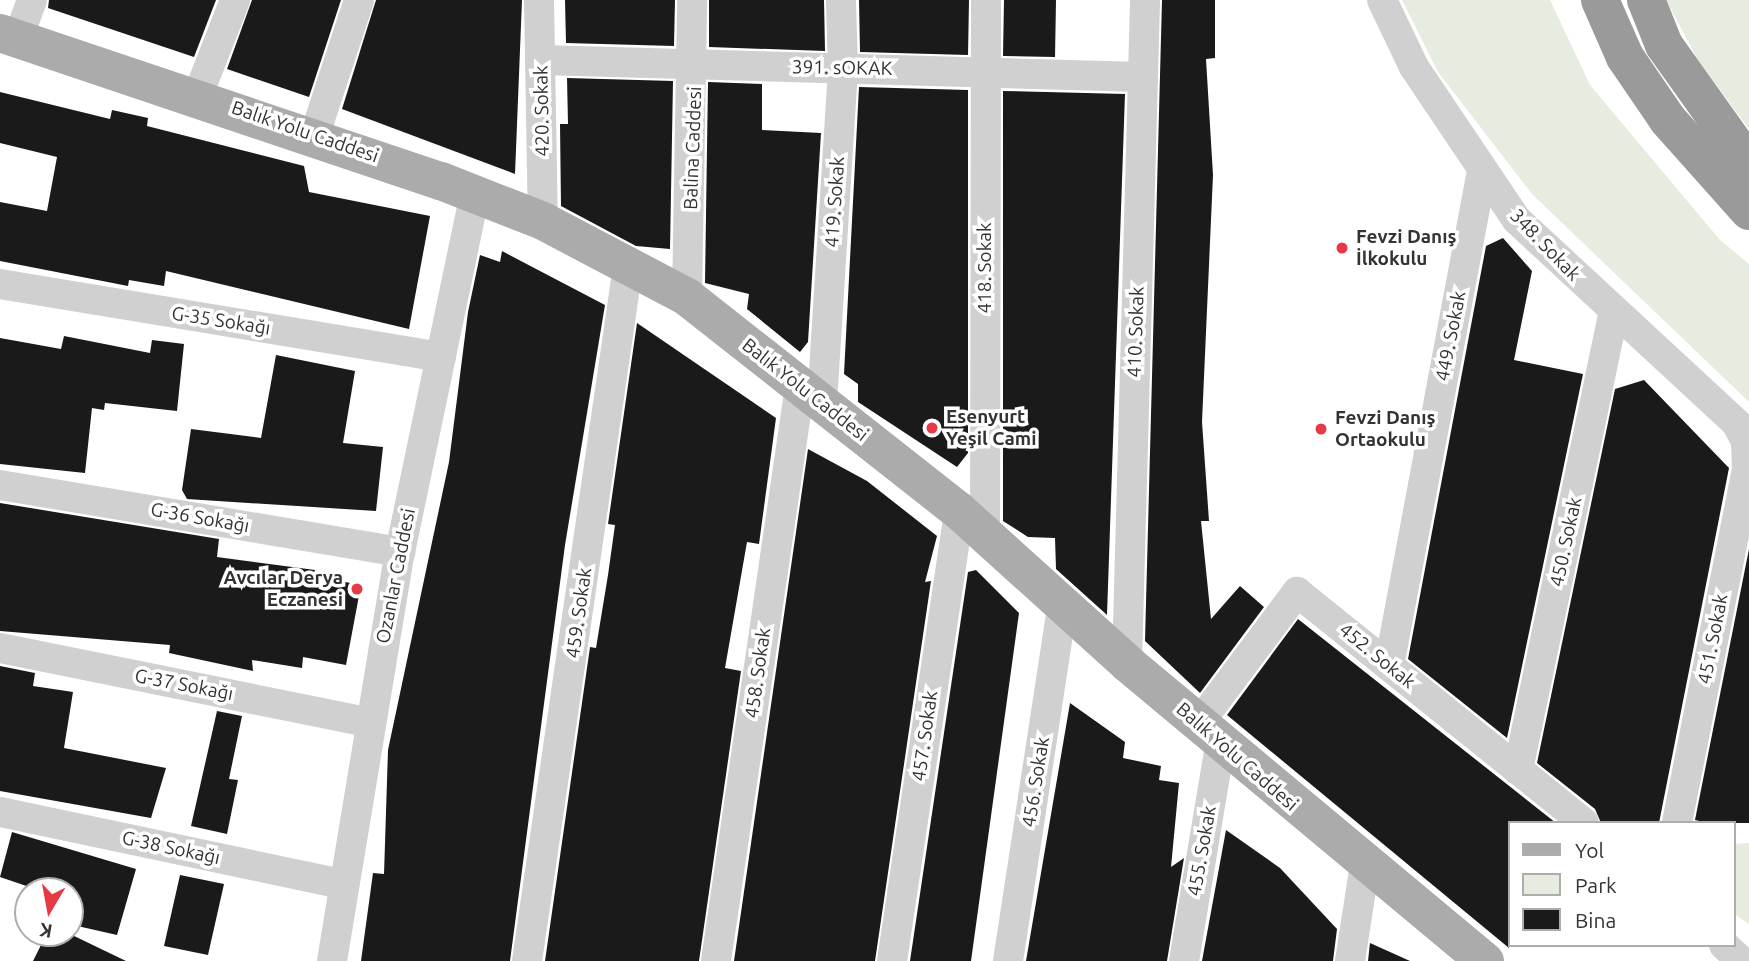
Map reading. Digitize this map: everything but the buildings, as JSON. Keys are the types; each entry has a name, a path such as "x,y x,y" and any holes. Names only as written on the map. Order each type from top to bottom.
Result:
{"highway":[{"path":"1600,0 1625,57 1668,120 1749,211"},
{"path":"1646,0 1664,45 1749,164"}],"main road":[{"name":"Balık Yolu Caddesi","path":"9,36 316,134 475,194 543,221 687,297 972,523 1127,663 1365,864 1485,961"}],"street":[{"path":"9,36 32,0"},
{"path":"198,95 235,0"},
{"path":"316,134 359,0"},
{"name":"420. Sokak","path":"539,0 543,221"},
{"name":"Balina Caddesi","path":"687,297 695,64 692,0"},
{"name":"419. Sokak","path":"811,395 843,69 841,0"},
{"name":"418. Sokak","path":"972,523 986,0"},
{"name":"410. Sokak","path":"1127,663 1145,0"},
{"name":"348. Sokak","path":"1382,0 1414,67 1517,220 1613,314 1737,424 1748,454"},
{"name":"391. sOKAK","path":"541,60 1142,77"},
{"name":"449. Sokak","path":"1389,666 1482,171"},
{"name":"Ozanlar Caddesi","path":"332,961 368,722 400,552 475,194"},
{"name":"459. Sokak","path":"527,961 628,265"},
{"name":"G-35 Sokağı","path":"0,284 441,357"},
{"name":"450. Sokak","path":"1518,770 1613,314"},
{"name":"458. Sokak","path":"716,961 811,395"},
{"name":"451. Sokak","path":"1677,821 1748,454"},
{"name":"G-36 Sokağı","path":"0,485 400,552"},
{"name":"457. Sokak","path":"892,961 972,523"},
{"name":"452. Sokak","path":"1210,732 1297,592 1582,821"},
{"name":"456. Sokak","path":"1008,961 1063,603"},
{"name":"G-37 Sokağı","path":"0,648 368,722"},
{"name":"455. Sokak","path":"1184,961 1210,732"},
{"name":"G-38 Sokağı","path":"0,812 342,884"},
{"path":"1350,961 1365,864"},
{"path":"1726,947 1741,961"}],"green space":[{"path":"1402,0 1550,0 1590,85 1720,240 1749,264 1749,402 1532,194 1438,72"},
{"path":"1666,0 1749,0 1749,129 1698,60"},
{"path":"1749,843 1749,924 1735,914 1735,844"}],"place":[{"name":"Fevzi Danış İlkokulu","path":"1342,248"},
{"name":"Esenyurt Yeşil Cami","path":"932,428"},
{"name":"Fevzi Danış Ortaokulu","path":"1321,429"},
{"name":"Avcılar Derya Eczanesi","path":"357,589"}]}
